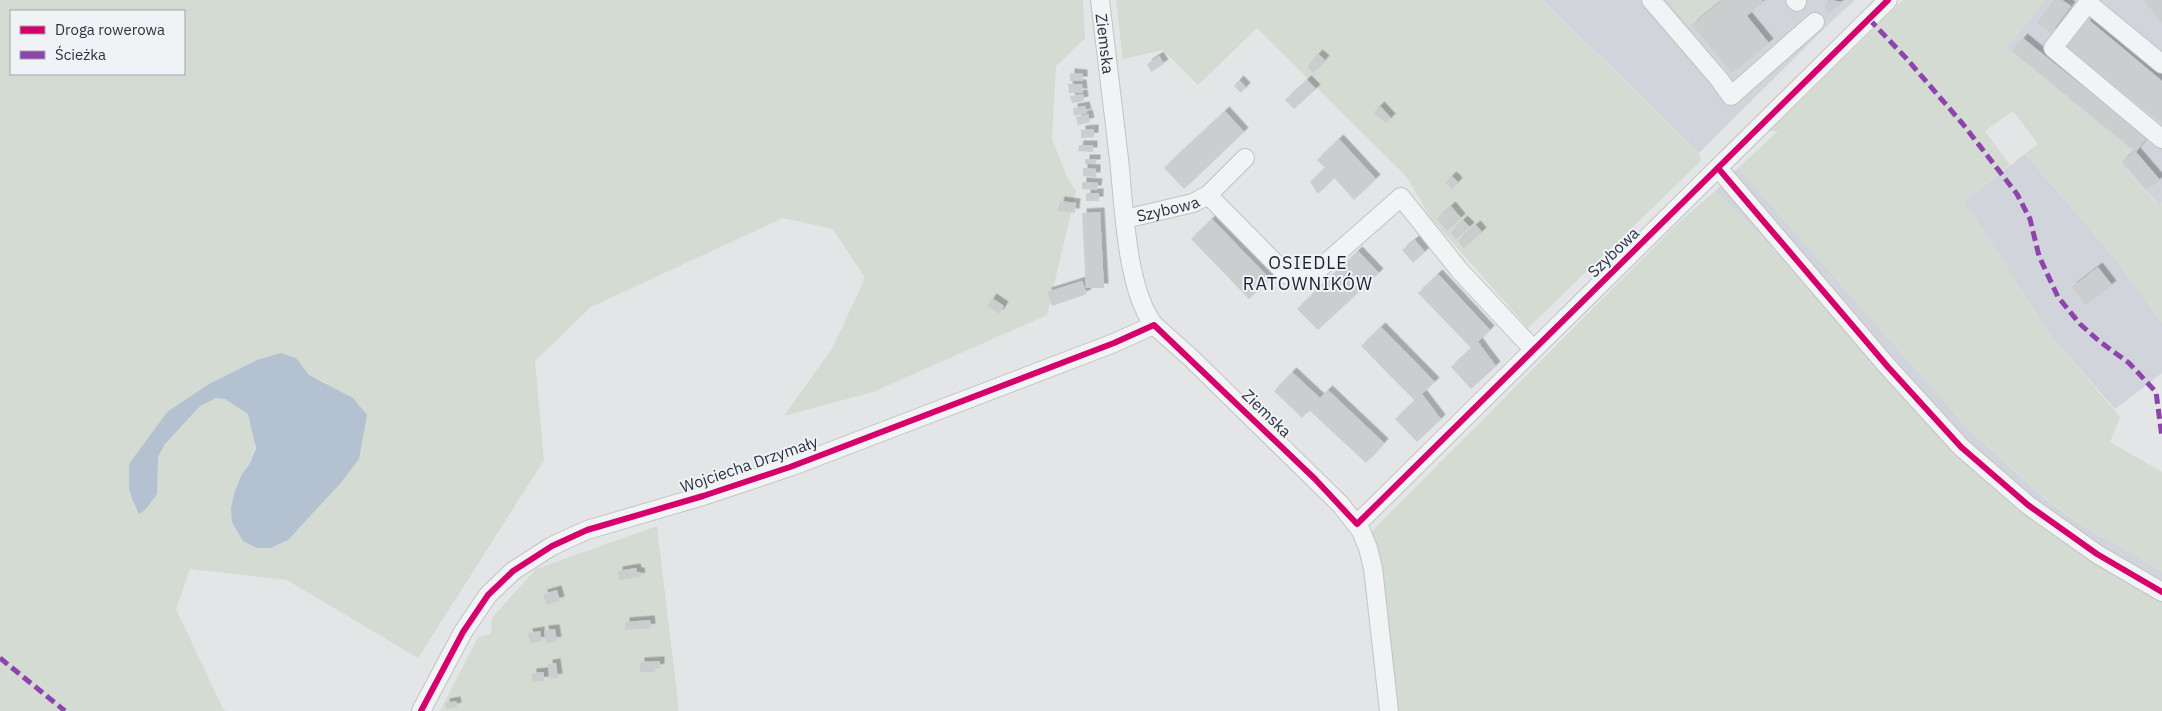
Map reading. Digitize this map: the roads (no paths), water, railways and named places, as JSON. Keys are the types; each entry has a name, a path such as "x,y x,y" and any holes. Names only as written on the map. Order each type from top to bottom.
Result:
{"street":[{"name":"Ziemska","path":"1100,0 1125,219 1139,298 1145,313 1154,325 1315,478 1357,524 1368,548 1373,568 1389,711"},
{"path":"1651,0 1731,96 1815,22"},
{"name":"Szybowa","path":"1357,524 1888,0"},
{"path":"2162,64 2088,1 2054,48 2162,139"},
{"name":"Szybowa","path":"1125,219 1193,203 1208,195 1245,158"},
{"path":"1718,168 1888,367 1961,447 2028,505 2097,554 2162,592"},
{"name":"Szybowa","path":"1208,195 1286,274 1298,279 1310,277 1401,197 1466,278 1534,349"},
{"name":"Wojciecha Drzymały","path":"421,711 459,640 484,601 513,571 552,546 587,530 703,496 790,467 1114,343 1154,325"}],"water":[{"path":"281,353 296,358 309,375 353,398 367,415 359,459 339,485 288,540 270,548 257,548 243,541 232,522 231,508 242,474 250,463 256,448 248,414 225,399 216,398 200,406 165,444 158,457 157,494 146,509 139,514 129,489 129,464 167,412 209,384 257,360"}],"district":[{"name":"OSIEDLE RATOWNIKÓW","path":"1308,272"}]}
